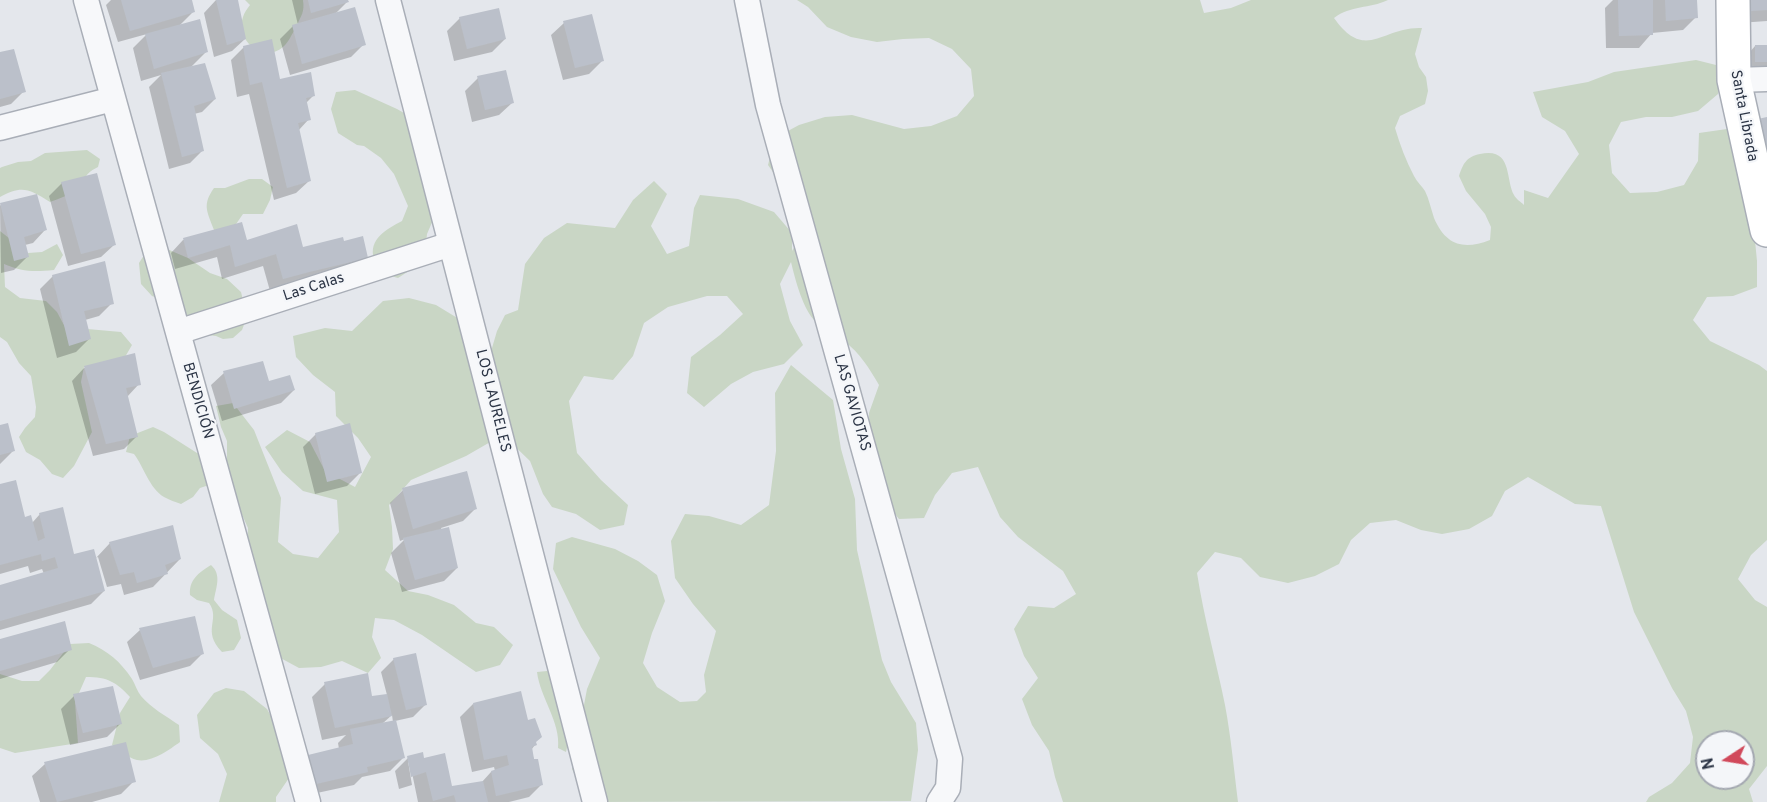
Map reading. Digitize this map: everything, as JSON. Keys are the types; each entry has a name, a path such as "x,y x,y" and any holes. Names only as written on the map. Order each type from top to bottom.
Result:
{"street":[{"name":"BENDICIÓN","path":"86,0 308,802"},
{"name":"LOS LAURELES","path":"388,0 595,802"},
{"name":"LAS GAVIOTAS","path":"747,0 768,105 950,759 948,788 939,802"},
{"name":"Santa Librada","path":"1733,0 1734,80 1767,230"},
{"path":"1734,80 1767,79"},
{"path":"0,128 113,99"},
{"name":"Las Calas","path":"178,332 451,244"}],"green space":[{"path":"245,0 303,0 301,17 283,47 275,52 267,53 252,47 247,41 242,25 243,16 250,5"},
{"path":"797,0 1200,0 1204,13 1231,8 1251,0 1388,0 1347,11 1334,18 1345,31 1356,38 1365,40 1408,29 1422,28 1415,54 1419,67 1426,77 1428,91 1425,104 1400,116 1395,128 1408,165 1425,191 1439,227 1450,240 1464,245 1490,240 1491,227 1485,214 1466,191 1459,176 1468,159 1480,154 1498,155 1506,166 1514,195 1524,205 1524,190 1548,198 1579,154 1565,131 1542,117 1533,92 1588,82 1614,72 1696,60 1724,67 1718,94 1698,111 1672,117 1646,117 1621,122 1609,145 1612,173 1630,193 1657,192 1684,185 1698,161 1699,133 1727,129 1746,149 1757,261 1757,287 1733,296 1707,297 1693,320 1710,341 1767,371 1767,540 1751,555 1738,579 1755,600 1767,607 1767,766 1755,781 1755,730 1695,730 1695,790 1749,790 1753,802 1646,802 1649,797 1672,783 1690,763 1693,737 1686,711 1634,612 1601,506 1575,504 1528,477 1505,491 1492,516 1469,529 1442,534 1421,530 1396,520 1370,523 1351,540 1339,564 1315,576 1288,583 1260,577 1241,558 1215,552 1197,573 1225,705 1238,802 1063,802 1049,751 1032,725 1022,699 1038,678 1024,656 1014,629 1028,606 1054,608 1076,594 1063,571 1018,537 1000,517 978,467 952,473 935,495 924,518 899,519 879,494 870,468 869,413 879,385 855,351 811,317 800,294 791,262 780,284 790,321 803,345 784,364 753,372 731,384 704,407 687,393 691,357 743,314 727,296 707,296 668,307 644,323 633,356 613,380 584,376 569,401 577,453 628,505 624,525 600,530 576,514 552,507 543,494 530,461 500,432 487,365 497,331 505,315 518,310 525,264 544,238 567,223 615,228 633,200 654,181 667,194 651,226 667,254 689,246 694,208 700,195 738,199 774,212 792,233 792,251 808,222 768,165 775,138 799,125 825,117 852,115 904,129 931,126 957,116 974,96 971,69 952,49 929,38 877,42 851,37 827,27 808,7"},
{"path":"355,90 418,121 433,220 427,234 425,252 415,267 398,278 380,270 373,252 376,240 385,231 402,221 408,206 394,174 381,158 364,146 357,145 338,133 331,109 336,92"},
{"path":"87,150 100,159 98,167 90,172 78,188 68,195 50,202 25,190 14,191 0,197 0,168 18,162 31,161 45,153"},
{"path":"249,179 262,179 273,187 263,214 243,214 234,227 214,230 207,204 214,188 225,188"},
{"path":"0,231 28,253 42,252 57,244 63,255 54,270 28,271 4,264 5,287 20,298 46,301 57,312 65,327 121,332 132,345 125,357 84,367 81,382 92,432 74,466 63,478 52,474 40,460 26,452 19,437 35,417 36,407 31,376 19,363 7,342 0,337"},
{"path":"148,249 167,249 188,258 210,273 227,279 241,292 247,317 242,330 233,338 223,339 207,335 170,303 152,296 141,284 139,263"},
{"path":"409,298 436,305 459,319 492,441 466,456 411,480 389,505 393,549 385,570 408,591 428,595 454,605 476,623 494,627 513,645 500,665 476,672 422,635 394,620 375,618 372,637 381,658 368,673 342,661 321,667 299,668 275,655 247,550 248,528 232,492 227,469 227,441 216,406 233,403 254,430 281,498 278,542 293,554 318,558 339,532 337,500 303,491 282,472 265,447 287,430 310,442 325,471 355,487 371,457 358,438 336,416 335,392 313,375 296,357 293,336 325,328 352,331 383,301"},
{"path":"791,365 833,400 841,449 855,499 857,550 882,660 891,682 916,723 918,750 911,801 588,802 572,769 587,689 600,658 581,627 553,569 556,543 572,537 615,549 638,561 657,575 665,601 643,663 657,687 680,702 697,701 706,692 704,675 716,631 675,578 671,541 685,514 709,516 741,525 769,505 776,451 775,393"},
{"path":"153,427 197,453 212,457 216,490 206,486 200,488 193,497 181,504 159,493 134,454 126,452 130,436"},
{"path":"211,565 217,577 214,600 222,610 237,620 241,638 234,650 222,652 213,637 213,615 209,603 197,600 190,595 195,577"},
{"path":"89,643 102,649 118,662 145,700 179,725 180,742 148,760 137,760 124,754 112,745 120,713 130,697 111,681 86,677 75,702 78,743 15,753 0,748 0,674 22,681 39,681 70,644"},
{"path":"547,671 562,675 570,734 566,752 558,748 556,729 539,681 537,672"},
{"path":"226,688 244,691 267,709 284,740 289,757 289,778 276,797 276,802 219,802 227,774 218,754 200,738 197,715 214,693"}],"building":[{"path":"121,0 192,0 195,12 130,31"},
{"path":"216,0 238,0 246,39 227,45"},
{"path":"308,0 348,0 349,2 311,13"},
{"path":"1618,0 1653,0 1653,35 1619,36"},
{"path":"1665,0 1697,0 1698,18 1666,21"},
{"path":"1750,0 1767,0 1767,10 1751,11"},
{"path":"355,7 366,45 302,64 292,25"},
{"path":"499,8 506,39 467,49 459,17"},
{"path":"592,14 604,61 575,68 563,21"},
{"path":"200,19 208,52 154,69 145,34"},
{"path":"272,39 280,79 311,72 315,96 306,98 311,120 298,123 311,181 287,188 262,82 250,85 243,46"},
{"path":"1755,45 1767,45 1767,62 1755,62"},
{"path":"14,49 26,92 0,99 0,52"},
{"path":"205,63 216,99 194,106 204,151 182,157 161,73"},
{"path":"506,70 514,103 485,110 477,76"},
{"path":"1767,117 1767,154 1753,120"},
{"path":"97,173 116,245 81,254 61,182"},
{"path":"37,194 47,230 24,237 29,257 14,261 0,203"},
{"path":"242,222 247,240 297,224 303,247 343,237 344,241 363,236 368,258 283,279 276,254 235,267 230,245 188,258 183,238"},
{"path":"105,261 114,304 84,311 91,339 69,346 52,275"},
{"path":"135,353 141,385 126,388 138,437 106,444 84,366"},
{"path":"263,361 269,381 290,375 295,390 234,409 223,371"},
{"path":"8,423 15,451 0,455 0,425"},
{"path":"350,423 362,473 327,482 315,433"},
{"path":"467,471 477,509 413,529 402,488"},
{"path":"16,480 25,517 31,515 38,541 45,538 39,513 63,507 74,554 94,549 105,591 0,621 0,585 58,568 55,557 42,561 41,554 0,565 0,484"},
{"path":"173,525 181,559 165,565 168,574 137,583 134,572 120,575 109,542"},
{"path":"449,527 458,568 415,580 403,538"},
{"path":"195,616 204,654 153,668 139,628"},
{"path":"65,621 72,650 0,671 0,639"},
{"path":"416,653 427,705 406,710 393,658"},
{"path":"368,673 372,696 387,694 392,716 335,728 324,682"},
{"path":"113,686 122,724 83,733 73,694"},
{"path":"521,691 528,720 535,718 542,737 536,742 537,745 532,747 534,759 538,759 543,785 496,796 491,771 509,765 507,755 484,760 473,703"},
{"path":"396,720 405,758 367,767 368,772 316,784 308,755 353,744 350,729"},
{"path":"126,742 136,782 57,802 44,762"},
{"path":"423,752 424,758 445,753 452,786 483,781 488,802 456,802 454,795 433,801 426,772 411,777 407,756"}]}
